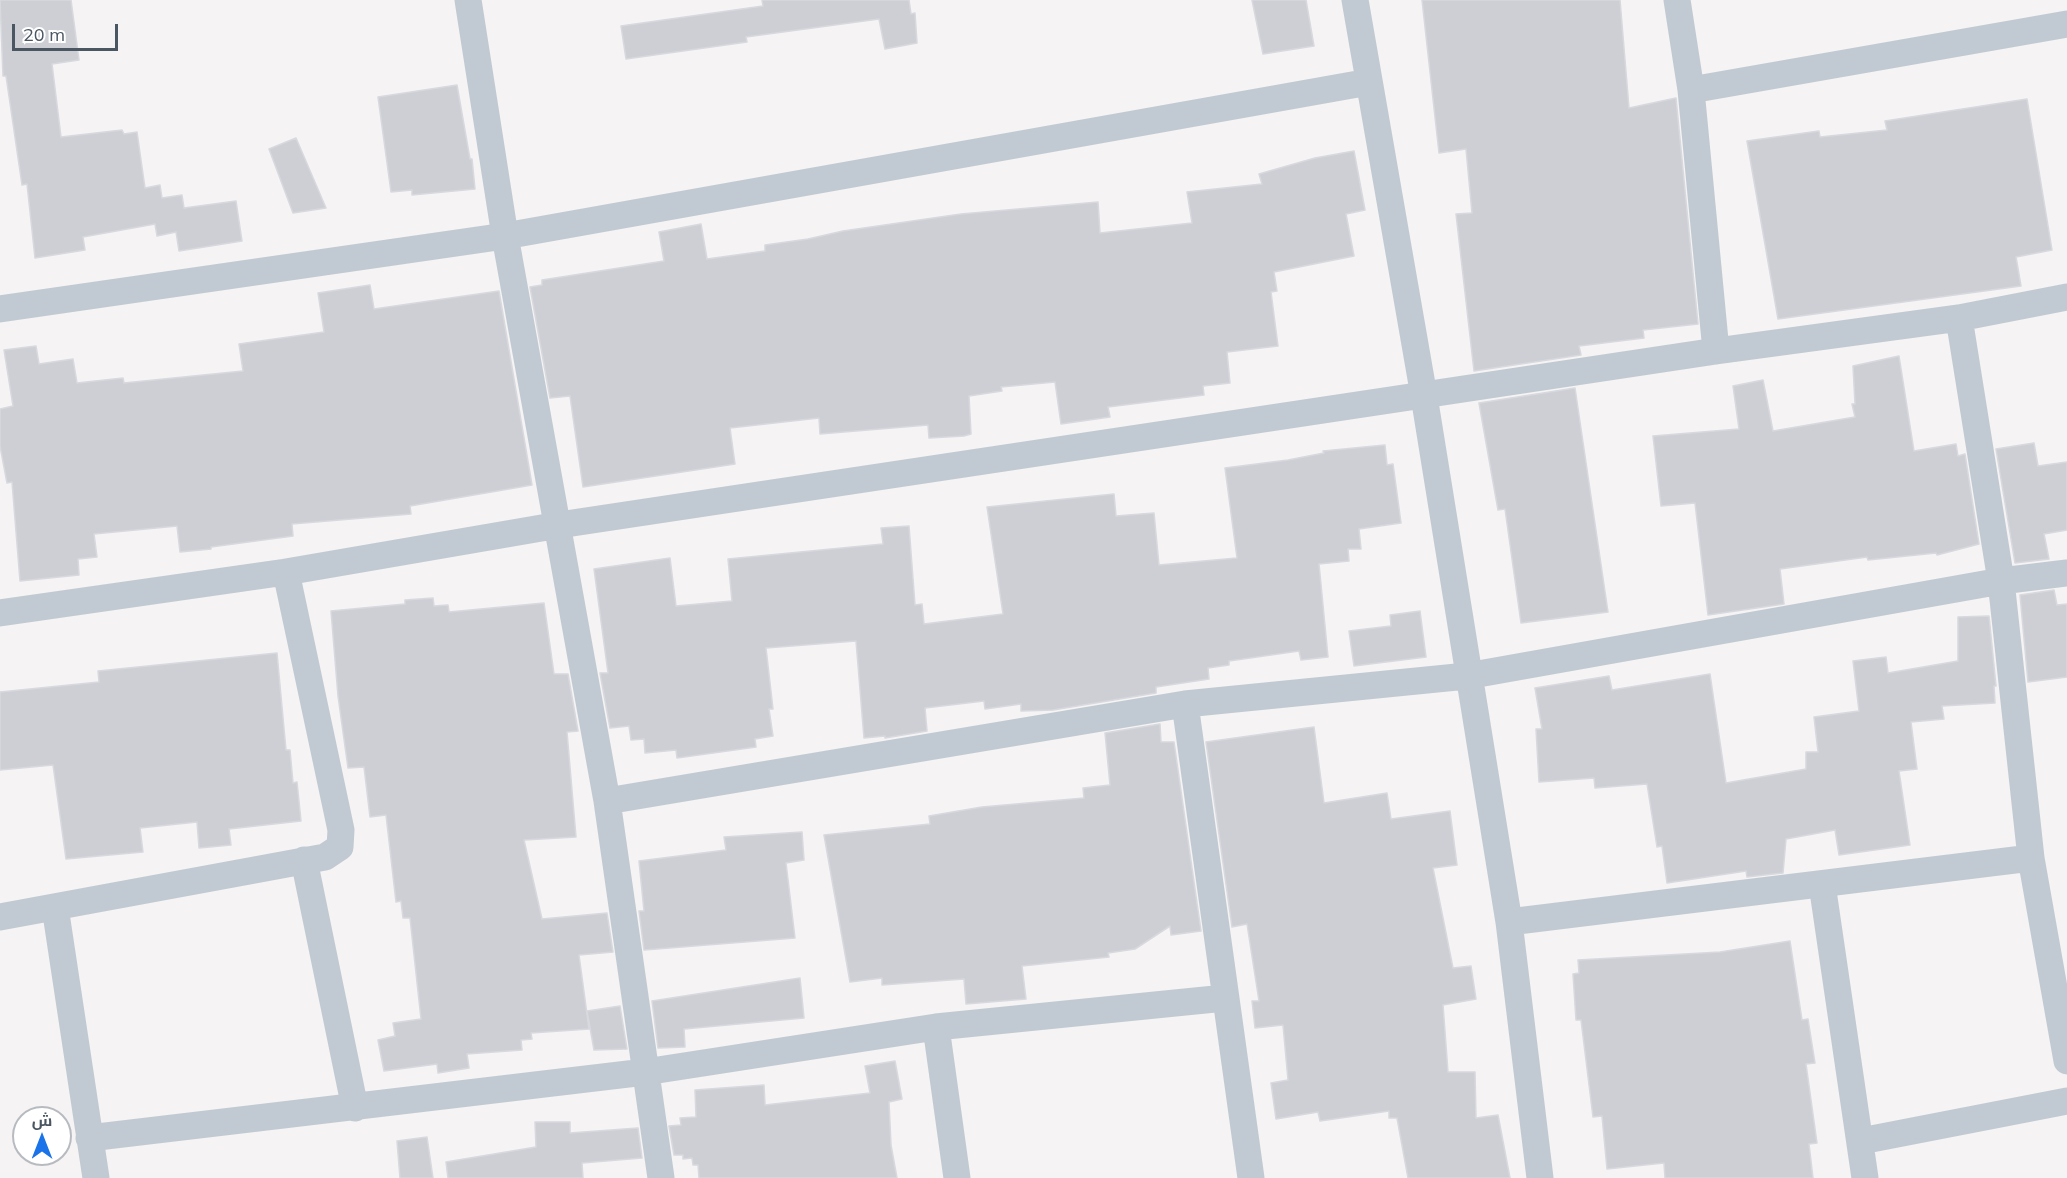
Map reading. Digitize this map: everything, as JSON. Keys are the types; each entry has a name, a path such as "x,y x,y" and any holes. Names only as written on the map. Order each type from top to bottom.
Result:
{"street":[{"path":"468,0 505,236 608,801 661,1178"},
{"path":"1355,0 1424,396 1467,676 1509,922 1540,1178"},
{"path":"1677,0 1692,90 1716,351"},
{"path":"1692,90 2067,24"},
{"path":"0,309 505,236 1369,82"},
{"path":"0,613 286,572 559,525 1716,351 1959,318 2067,297"},
{"path":"1959,318 2001,581 2031,858 2067,1061"},
{"path":"0,917 325,857 340,847 341,830 286,572"},
{"path":"608,801 1185,704 1467,676 2001,581 2067,573"},
{"path":"1185,704 1251,1178"},
{"path":"1509,922 2031,858"},
{"path":"304,860 355,1108"},
{"path":"1822,884 1865,1178"},
{"path":"55,907 96,1178"},
{"path":"89,1138 645,1072 936,1027 1225,998"},
{"path":"936,1027 957,1178"},
{"path":"1861,1141 2067,1101"}],"building":[{"path":"0,0 71,0 79,60 52,64 61,137 122,130 124,134 137,132 145,188 160,185 162,198 182,195 184,208 236,201 242,241 179,251 176,232 157,236 155,224 83,237 85,250 35,258 27,184 22,185 6,76 3,76"},
{"path":"762,0 909,0 911,14 915,13 917,43 885,49 879,19 746,37 747,42 626,59 621,26 763,6"},
{"path":"1252,0 1306,0 1314,46 1263,54"},
{"path":"1422,0 1620,0 1629,108 1676,98 1698,324 1643,330 1644,338 1579,346 1581,355 1474,371 1456,214 1472,213 1466,149 1439,153"},
{"path":"457,85 470,159 472,159 475,189 412,195 412,190 391,192 378,97"},
{"path":"2027,99 2052,250 2016,257 2021,286 1778,319 1747,141 1819,131 1820,137 1887,130 1885,121"},
{"path":"296,138 326,208 293,213 269,149"},
{"path":"1354,151 1365,210 1346,214 1354,256 1274,272 1277,291 1271,292 1278,346 1227,352 1230,383 1203,386 1204,395 1108,407 1110,417 1061,424 1055,382 1001,387 1002,391 969,396 971,434 964,436 929,438 928,425 820,434 819,418 730,428 735,464 583,487 570,396 550,398 530,287 542,285 542,280 664,261 659,232 701,224 707,259 765,251 765,245 843,231 961,214 1098,202 1100,233 1192,223 1187,192 1262,184 1259,174 1315,158"},
{"path":"370,285 374,309 499,291 532,485 410,506 411,514 292,524 293,536 211,547 211,549 180,552 177,526 94,534 97,557 78,559 79,575 20,581 12,482 7,483 0,446 0,409 13,406 4,350 36,346 39,364 73,359 77,383 123,378 124,383 243,371 239,344 324,332 318,293"},
{"path":"1899,356 1914,451 1956,444 1958,456 1965,454 1979,544 1937,555 1936,553 1868,560 1867,557 1780,569 1784,604 1708,615 1695,503 1661,506 1653,436 1739,429 1733,386 1763,380 1773,431 1855,417 1852,404 1855,404 1853,366"},
{"path":"1575,388 1608,612 1521,623 1505,509 1498,510 1479,403"},
{"path":"2034,443 2038,466 2067,462 2067,530 2044,534 2049,559 2015,563 1996,449"},
{"path":"1385,445 1387,465 1393,464 1401,523 1359,529 1361,549 1348,549 1349,561 1319,564 1328,657 1301,660 1299,651 1229,661 1229,665 1208,668 1209,679 1156,687 1156,693 1053,710 1021,711 1021,704 985,709 984,701 925,708 927,731 885,738 885,736 864,738 856,641 766,648 773,709 769,709 773,736 755,739 756,747 677,758 676,750 645,753 644,739 631,740 629,726 610,728 600,673 608,673 594,569 670,558 676,606 732,601 728,559 883,544 881,528 909,526 915,605 922,604 924,624 1003,614 987,507 1114,494 1116,516 1154,513 1159,565 1237,558 1225,468 1288,460 1324,453 1323,451"},
{"path":"2054,590 2057,605 2067,604 2067,677 2028,682 2020,595"},
{"path":"433,598 434,606 448,605 449,612 544,603 554,674 568,674 578,731 567,732 576,837 524,840 542,919 607,913 613,952 579,955 589,1029 531,1033 532,1039 521,1040 522,1050 467,1054 469,1068 438,1073 437,1064 384,1071 378,1040 395,1036 393,1023 421,1019 410,918 403,918 401,901 396,902 386,815 370,817 364,767 348,768 338,696 331,611 405,604 405,600"},
{"path":"1420,611 1426,657 1354,666 1349,631 1391,626 1390,615"},
{"path":"1989,616 1996,686 1994,686 1995,703 1942,706 1944,719 1911,722 1917,769 1899,771 1910,845 1839,855 1835,830 1786,839 1783,873 1747,877 1746,871 1667,883 1662,846 1657,847 1647,784 1595,788 1594,778 1539,782 1536,729 1542,729 1535,688 1609,676 1612,690 1710,674 1726,783 1806,769 1806,752 1818,752 1814,717 1859,711 1853,661 1886,657 1888,673 1958,661 1958,617"},
{"path":"277,653 286,750 290,750 293,783 297,782 301,821 229,829 231,845 199,848 197,822 140,828 143,852 66,859 53,765 0,770 0,692 99,682 98,671"},
{"path":"1160,724 1161,742 1174,742 1201,931 1171,935 1170,926 1135,949 1108,953 1109,957 1022,966 1026,999 966,1004 964,979 882,985 882,978 850,982 824,835 930,824 929,816 982,807 1084,798 1083,788 1110,785 1105,733"},
{"path":"1314,727 1324,803 1387,793 1391,819 1450,811 1457,865 1433,868 1453,968 1471,966 1476,999 1443,1005 1448,1072 1475,1072 1476,1118 1498,1115 1510,1178 1408,1178 1397,1118 1389,1118 1389,1111 1320,1121 1318,1112 1276,1119 1271,1083 1288,1080 1283,1025 1255,1028 1252,1001 1259,1001 1247,924 1232,927 1206,742"},
{"path":"802,832 804,860 786,863 795,938 644,950 639,911 644,911 639,861 726,850 724,837"},
{"path":"1790,941 1802,1020 1808,1019 1815,1063 1806,1064 1817,1143 1809,1144 1813,1178 1665,1178 1664,1163 1607,1169 1602,1116 1593,1117 1581,1020 1576,1020 1573,974 1579,973 1578,960 1720,952"},
{"path":"800,978 804,1018 684,1029 685,1047 658,1048 652,1001"},
{"path":"620,1006 627,1049 594,1050 587,1011"},
{"path":"895,1061 902,1099 889,1102 891,1145 897,1178 699,1178 698,1165 693,1165 692,1158 683,1159 683,1155 674,1155 669,1126 681,1125 680,1118 696,1117 695,1090 764,1085 765,1105 870,1093 865,1066"},
{"path":"535,1122 570,1122 570,1133 638,1128 642,1158 582,1163 583,1178 448,1178 446,1162 536,1147"},
{"path":"427,1137 433,1178 400,1178 397,1141"}]}
